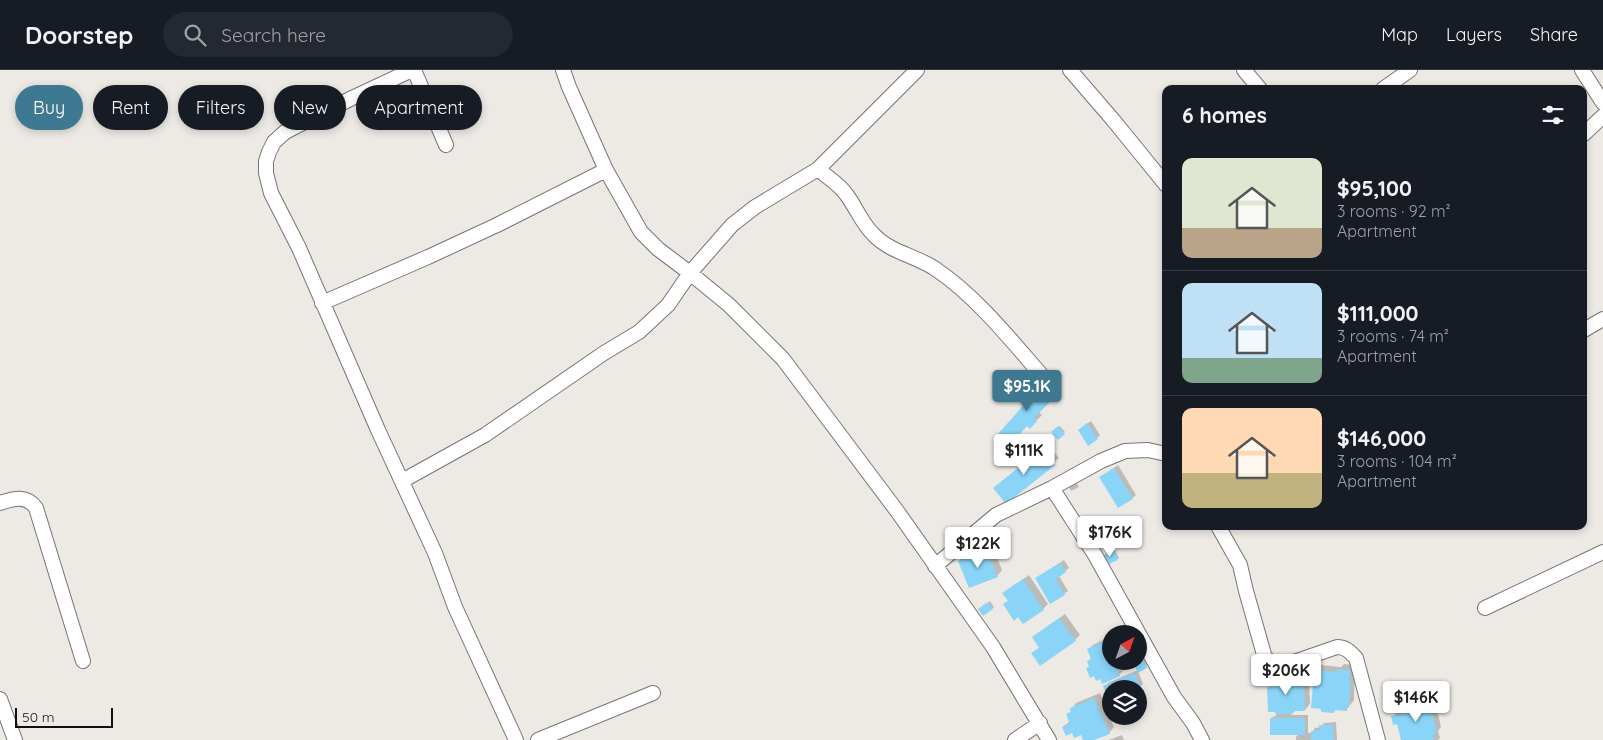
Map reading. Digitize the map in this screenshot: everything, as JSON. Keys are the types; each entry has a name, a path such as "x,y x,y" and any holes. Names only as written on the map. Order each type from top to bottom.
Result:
{"street":[{"path":"563,70 572,96 606,170 641,232 658,249 730,305 783,359 897,511 994,647 1049,740"},
{"path":"402,481 485,435 604,353 639,332 668,305 690,273 732,225 755,208 818,169 917,70"},
{"path":"1070,70 1162,180"},
{"path":"1244,70 1257,85"},
{"path":"1389,85 1410,70"},
{"path":"1582,70 1603,103"},
{"path":"446,145 407,71 285,132 274,142 268,152 266,173 270,194 299,248 378,430 435,553 455,607 516,740"},
{"path":"1587,131 1603,116"},
{"path":"818,169 847,195 874,236 903,254 938,270 963,291 978,304 1052,387"},
{"path":"322,303 488,229 606,170"},
{"path":"1587,328 1603,319"},
{"path":"935,566 996,515 1052,488 1101,461 1125,451 1148,450 1162,453"},
{"path":"1052,488 1095,555 1174,697 1193,723 1202,740"},
{"path":"0,502 19,498 32,503 36,508 83,661"},
{"path":"1220,530 1240,565 1265,658 1275,664 1285,665 1337,647 1343,647 1349,651 1356,658 1378,740"},
{"path":"1485,608 1603,552"},
{"path":"538,740 653,692"},
{"path":"0,699 15,740"},
{"path":"1014,740 1040,723"}],"building":[{"path":"1035,379 1055,397 1034,418 1037,421 1030,429 1027,426 1009,446 997,435 1030,398 1023,392"},
{"path":"1087,423 1098,439 1088,446 1078,430"},
{"path":"1058,426 1065,434 1058,440 1051,432"},
{"path":"1042,449 1055,465 1006,504 993,488"},
{"path":"1114,468 1133,499 1118,508 1099,477"},
{"path":"986,550 998,577 969,588 958,561"},
{"path":"1114,550 1118,560 1107,565 1102,556"},
{"path":"1060,563 1066,572 1056,579 1065,595 1050,604 1035,578"},
{"path":"1023,579 1044,610 1023,624 1018,617 1014,621 1003,604 1008,601 1002,593"},
{"path":"988,602 993,609 983,616 978,609"},
{"path":"1059,618 1076,641 1040,666 1031,653 1039,648 1032,637"},
{"path":"1102,642 1102,670 1119,670 1117,671 1120,676 1111,680 1102,680 1102,684 1100,679 1096,681 1094,676 1090,678 1086,668 1089,667 1087,661 1091,659 1087,649"},
{"path":"1337,669 1350,670 1349,681 1351,681 1347,711 1321,712 1321,709 1311,708 1314,670 1337,672"},
{"path":"1134,673 1137,680 1117,680"},
{"path":"1279,673 1291,673 1291,682 1296,682 1296,686 1304,685 1305,711 1293,711 1293,714 1276,715 1275,712 1268,712 1267,687 1275,686 1275,682 1280,682"},
{"path":"1094,698 1102,716 1102,725 1106,725 1110,734 1094,740 1083,740 1081,735 1074,738 1072,733 1066,736 1062,727 1070,724 1066,714 1071,712 1070,708"},
{"path":"1429,701 1437,733 1433,735 1434,740 1401,740 1397,724 1393,725 1391,716 1401,714 1400,708"},
{"path":"1270,718 1305,718 1305,735 1270,735"},
{"path":"1319,725 1333,725 1334,740 1311,740 1311,731 1320,730"}]}
